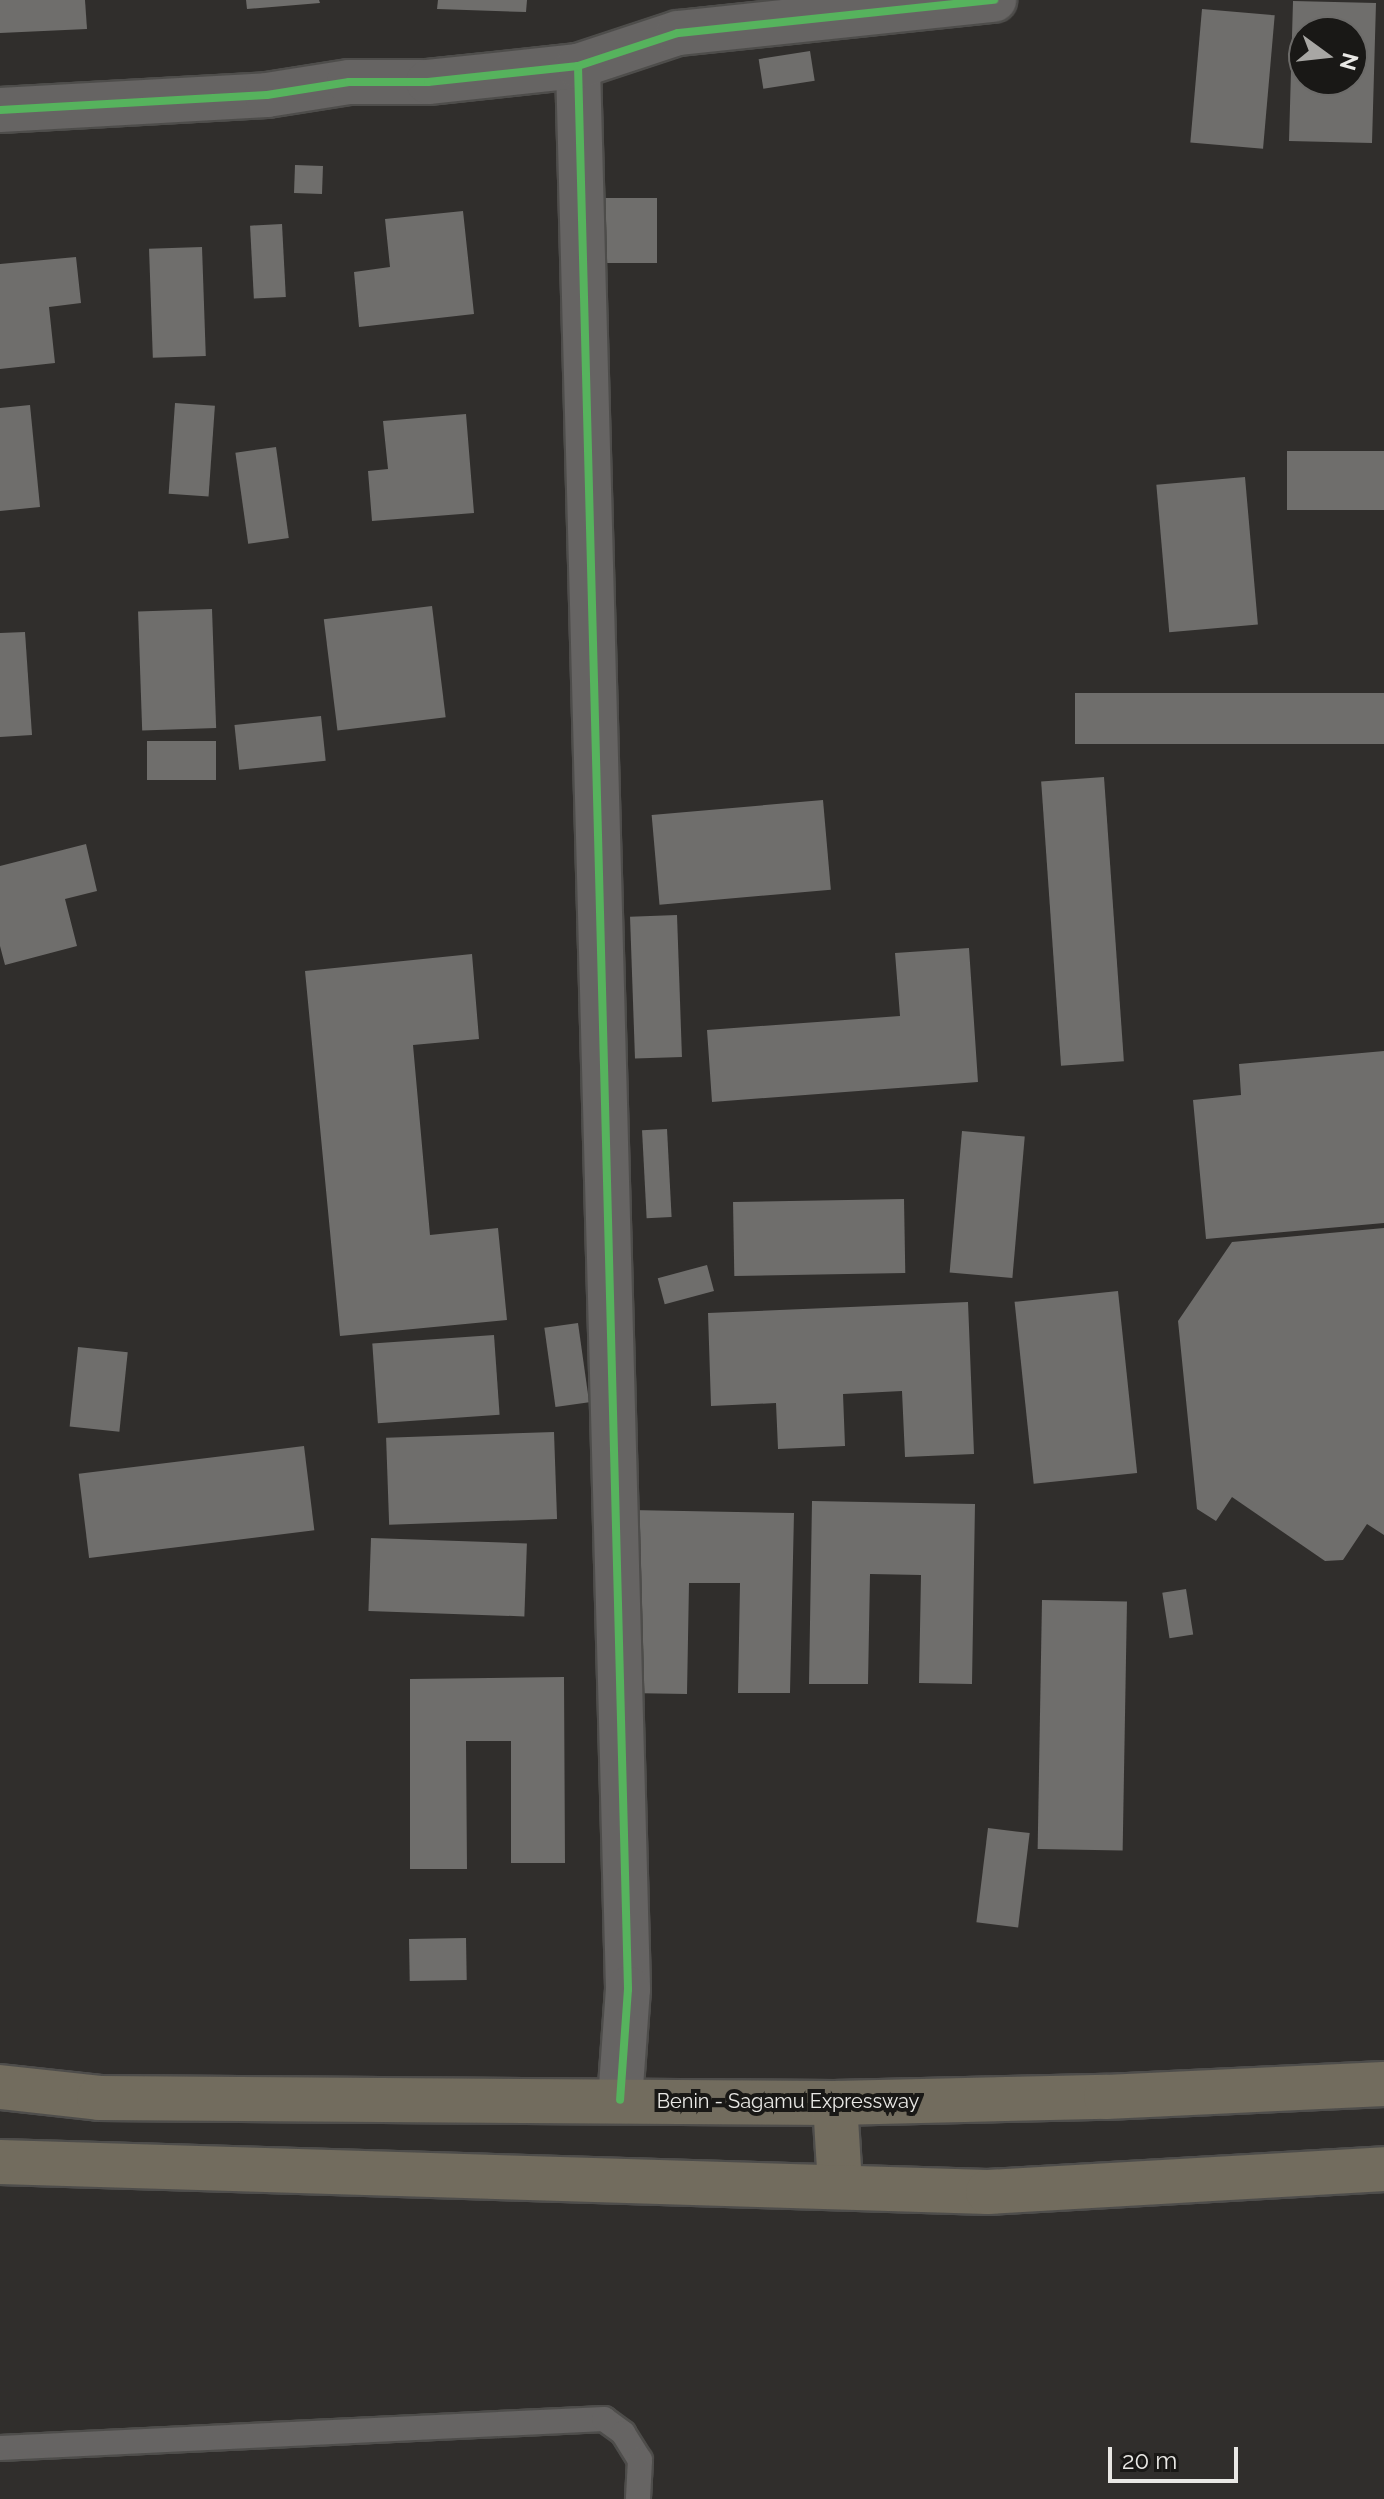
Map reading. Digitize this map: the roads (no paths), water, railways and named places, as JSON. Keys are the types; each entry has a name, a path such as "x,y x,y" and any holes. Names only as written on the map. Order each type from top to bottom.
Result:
{"highway":[{"name":"Benin - Sagamu Expressway","path":"0,2087 99,2098 835,2103 1106,2097 1384,2084"},
{"path":"835,2103 840,2185"},
{"path":"0,2162 840,2185 988,2192 1384,2169"}],"street":[{"path":"0,110 267,95 349,82 428,82 578,66 678,33 994,0"},
{"path":"578,66 628,1989 620,2100"}],"lane":[{"path":"0,2448 604,2419 623,2433 640,2460 638,2499"}]}
